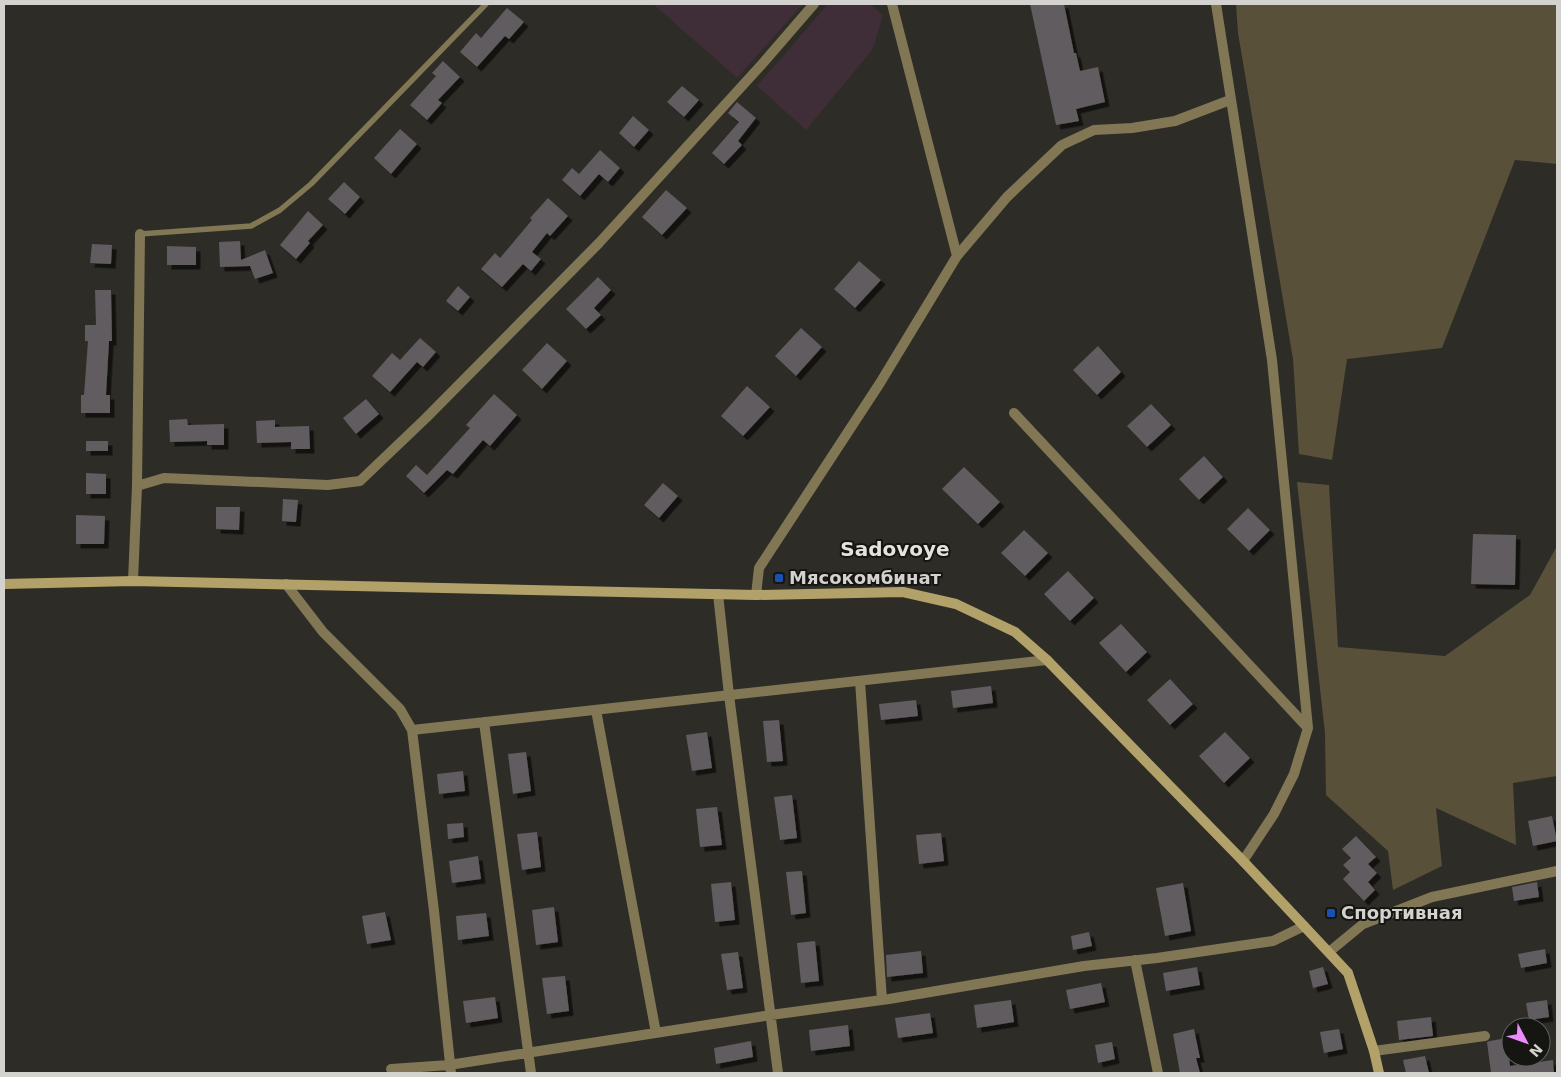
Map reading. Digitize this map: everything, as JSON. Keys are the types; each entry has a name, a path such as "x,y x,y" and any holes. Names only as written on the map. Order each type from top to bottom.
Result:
{"street":[{"path":"138,486 164,478 328,485 360,480 426,418 599,243 763,63 814,4"},
{"path":"892,4 957,256"},
{"path":"1216,4 1272,360 1308,728 1294,774 1274,814 1243,861"},
{"path":"756,595 759,568 880,383 957,256 1007,197 1062,145 1094,130 1132,128 1175,121 1230,100"},
{"path":"133,581 138,486 140,234"},
{"path":"1014,413 1308,728"},
{"path":"4,584 133,581 756,595 903,592 956,604 1015,632 1047,660 1243,861 1348,973 1374,1051 1379,1073"},
{"path":"286,584 323,632 400,709 412,730 434,911 450,1069"},
{"path":"718,594 729,695 778,1073"},
{"path":"412,730 1047,660"},
{"path":"860,681 882,1000"},
{"path":"596,710 656,1033"},
{"path":"484,722 531,1073"},
{"path":"1329,952 1363,924 1432,897 1557,871"},
{"path":"391,1068 450,1069 656,1033 882,1000 1084,966 1273,941 1304,926"},
{"path":"1135,960 1158,1073"},
{"path":"1374,1051 1486,1036"}],"lane":[{"path":"140,234 251,226 280,210 311,184 486,4"}],"shaded area":[{"path":"653,4 803,4 737,78"},
{"path":"828,4 870,4 883,15 873,49 806,130 757,86"},
{"path":"1236,4 1557,4 1557,164 1515,160 1442,348 1347,359 1332,460 1299,454 1293,359 1238,33"},
{"path":"1297,482 1329,485 1338,647 1445,656 1530,595 1557,546 1557,776 1513,783 1516,845 1436,808 1442,866 1393,890 1388,851 1326,795 1325,733"}],"building":[{"path":"1030,4 1064,4 1074,53 1076,53 1080,71 1098,67 1105,102 1076,109 1079,121 1056,125"},
{"path":"507,8 524,22 509,39 505,36 477,67 460,52 476,33 481,38"},
{"path":"443,61 460,77 438,100 442,103 427,120 410,105 436,76 432,73"},
{"path":"682,86 699,100 684,117 667,102"},
{"path":"737,102 756,118 738,141 742,145 724,164 712,153 739,122 728,113"},
{"path":"633,116 649,130 634,147 619,133"},
{"path":"400,129 417,144 391,174 374,158"},
{"path":"600,150 620,168 608,182 599,174 580,196 562,180 572,168 579,174"},
{"path":"344,182 360,197 345,214 328,199"},
{"path":"666,190 687,208 662,235 642,217"},
{"path":"548,198 568,216 550,236 547,233 532,252 541,259 531,271 523,264 502,287 481,269 495,253 500,258 532,220 530,218"},
{"path":"308,211 323,225 308,241 310,243 296,259 280,245"},
{"path":"240,241 241,260 265,250 273,273 255,279 250,266 220,267 219,242"},
{"path":"92,244 112,245 111,264 90,263"},
{"path":"167,246 196,247 196,265 167,265"},
{"path":"859,261 881,280 855,308 834,289"},
{"path":"598,277 611,290 594,308 601,315 586,329 566,309"},
{"path":"458,286 470,297 458,311 446,301"},
{"path":"95,290 111,290 112,341 109,341 106,395 110,395 110,413 81,413 81,395 84,395 88,341 85,341 85,325 96,325"},
{"path":"801,328 822,347 796,376 775,356"},
{"path":"420,338 436,352 423,367 417,362 390,392 372,376 392,353 400,360"},
{"path":"547,343 567,361 542,389 522,370"},
{"path":"1098,346 1121,372 1097,395 1073,370"},
{"path":"747,386 770,407 743,436 721,416"},
{"path":"494,394 517,415 490,446 483,440 453,474 447,470 424,493 406,476 416,465 427,475 470,428 466,425"},
{"path":"366,399 379,414 356,434 343,418"},
{"path":"1151,404 1171,425 1147,447 1127,426"},
{"path":"187,419 188,425 224,424 224,445 207,445 207,441 170,442 169,420"},
{"path":"275,420 275,427 309,426 310,449 291,449 291,442 257,443 256,421"},
{"path":"86,441 108,441 108,451 86,451"},
{"path":"1204,456 1223,477 1199,500 1179,479"},
{"path":"964,467 1000,502 978,524 942,489"},
{"path":"86,473 106,474 106,494 86,494"},
{"path":"663,483 678,496 659,518 644,505"},
{"path":"283,499 298,500 296,522 282,521"},
{"path":"216,507 240,507 239,530 216,529"},
{"path":"1248,508 1270,530 1249,551 1227,529"},
{"path":"76,515 105,516 104,544 76,544"},
{"path":"1024,530 1048,553 1025,576 1001,553"},
{"path":"1473,534 1516,535 1515,585 1471,584"},
{"path":"1068,571 1094,598 1070,621 1044,594"},
{"path":"1121,624 1147,652 1126,672 1099,643"},
{"path":"1170,679 1193,704 1170,725 1147,700"},
{"path":"991,686 993,703 953,708 951,691"},
{"path":"916,700 918,716 881,720 879,704"},
{"path":"779,720 783,761 767,762 763,721"},
{"path":"707,732 712,768 692,771 686,735"},
{"path":"1225,732 1250,758 1224,783 1199,756"},
{"path":"526,752 531,791 513,794 508,754"},
{"path":"463,771 465,791 439,794 437,774"},
{"path":"792,795 797,838 780,840 774,797"},
{"path":"717,807 722,845 700,847 696,809"},
{"path":"1552,816 1557,841 1533,846 1528,821"},
{"path":"463,823 464,837 448,839 447,824"},
{"path":"537,832 541,867 522,870 517,834"},
{"path":"941,833 944,861 919,864 916,835"},
{"path":"1356,836 1376,857 1368,864 1377,873 1368,882 1375,890 1364,901 1343,879 1350,872 1343,865 1351,858 1342,849"},
{"path":"478,856 481,879 452,883 449,861"},
{"path":"802,871 806,913 791,915 786,872"},
{"path":"731,882 735,920 715,922 711,884"},
{"path":"1537,882 1539,897 1514,901 1512,887"},
{"path":"1183,883 1191,931 1165,936 1156,888"},
{"path":"554,907 558,942 536,945 532,910"},
{"path":"385,912 391,940 367,944 362,916"},
{"path":"486,913 489,936 458,940 456,916"},
{"path":"1089,932 1092,946 1073,950 1071,936"},
{"path":"815,941 819,981 801,983 797,943"},
{"path":"1545,949 1547,963 1521,968 1518,954"},
{"path":"921,951 923,973 887,977 886,955"},
{"path":"738,952 743,988 727,990 721,954"},
{"path":"1197,967 1200,985 1166,991 1163,973"},
{"path":"1323,967 1328,984 1313,988 1309,971"},
{"path":"565,976 569,1011 547,1014 542,978"},
{"path":"1101,983 1105,1002 1070,1009 1066,990"},
{"path":"495,997 498,1018 466,1023 463,1001"},
{"path":"1011,1000 1014,1022 977,1028 974,1005"},
{"path":"1547,1000 1549,1017 1528,1017 1526,1003"},
{"path":"930,1013 933,1033 898,1038 895,1018"},
{"path":"1431,1017 1433,1036 1399,1040 1397,1021"},
{"path":"848,1025 850,1046 811,1051 809,1030"},
{"path":"1194,1029 1200,1058 1196,1058 1200,1073 1180,1073 1173,1034"},
{"path":"1339,1029 1343,1049 1324,1053 1320,1032"},
{"path":"1501,1039 1501,1067 1551,1067 1551,1060 1553,1060 1554,1073 1491,1073 1487,1042"},
{"path":"751,1041 753,1057 716,1064 714,1048"},
{"path":"1112,1042 1115,1059 1098,1063 1095,1045"},
{"path":"1425,1056 1429,1073 1406,1073 1403,1060"}],"place":[{"name":"Мясокомбинат","path":"779,578"},
{"name":"Спортивная","path":"1331,913"}],"district":[{"name":"Sadovoye","path":"895,549"}]}
